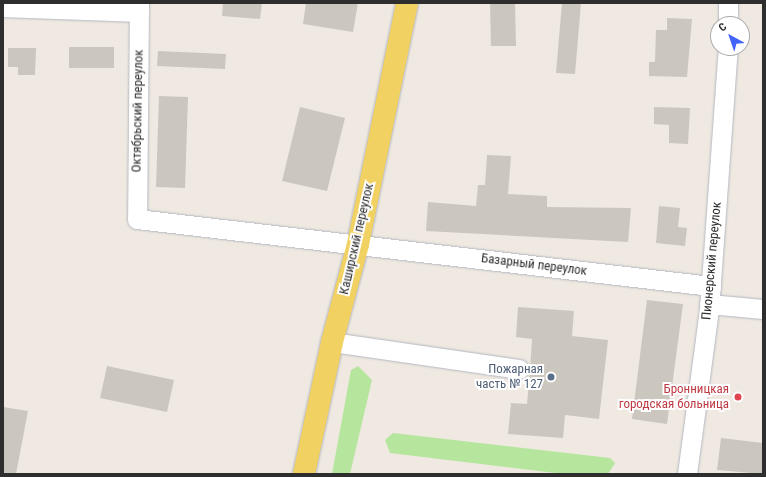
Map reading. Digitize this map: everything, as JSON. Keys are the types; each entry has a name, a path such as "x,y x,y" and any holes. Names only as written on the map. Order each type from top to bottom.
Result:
{"main road":[{"name":"Каширский переулок","path":"304,474 332,342 358,244 406,3"}],"street":[{"path":"728,3 728,16"},
{"path":"3,7 139,7"},
{"name":"Октябрьский переулок","path":"137,219 139,7"},
{"name":"Пионерский переулок","path":"687,474 710,295 727,56"},
{"name":"Базарный переулок","path":"137,219 358,244 710,295 763,309"},
{"path":"332,342 519,369"}],"green space":[{"path":"358,366 372,380 350,474 332,474 351,370"},
{"path":"393,433 610,458 615,463 608,474 564,474 390,453 385,440"}],"building":[{"path":"223,3 262,3 260,19 222,16"},
{"path":"306,3 358,3 353,32 303,24"},
{"path":"490,3 515,3 516,46 491,46"},
{"path":"562,3 581,3 575,74 556,73"},
{"path":"667,18 692,19 687,77 649,76 649,62 655,62 656,30 667,30"},
{"path":"69,47 114,47 114,68 69,68"},
{"path":"8,48 36,48 35,75 18,75 18,67 8,67"},
{"path":"158,51 226,54 225,69 157,66"},
{"path":"159,96 188,97 185,188 156,187"},
{"path":"300,107 345,118 327,191 282,181"},
{"path":"654,107 690,108 688,144 669,143 669,125 654,124"},
{"path":"487,155 511,156 508,194 547,196 547,207 631,208 628,242 426,231 428,202 476,206 478,185 485,185"},
{"path":"659,206 680,208 678,227 687,228 685,246 656,243"},
{"path":"647,300 683,304 667,424 632,419"},
{"path":"518,307 574,311 572,336 608,340 599,419 565,415 563,438 508,434 511,403 527,404 530,370 532,339 516,337"},
{"path":"107,366 174,380 167,412 100,398"},
{"path":"3,407 28,411 16,474 3,474"},
{"path":"721,438 763,443 763,474 717,470"}],"place":[{"name":"Пожарная часть № 127","path":"551,377"},
{"name":"Бронницкая городская больница","path":"738,397"}]}
